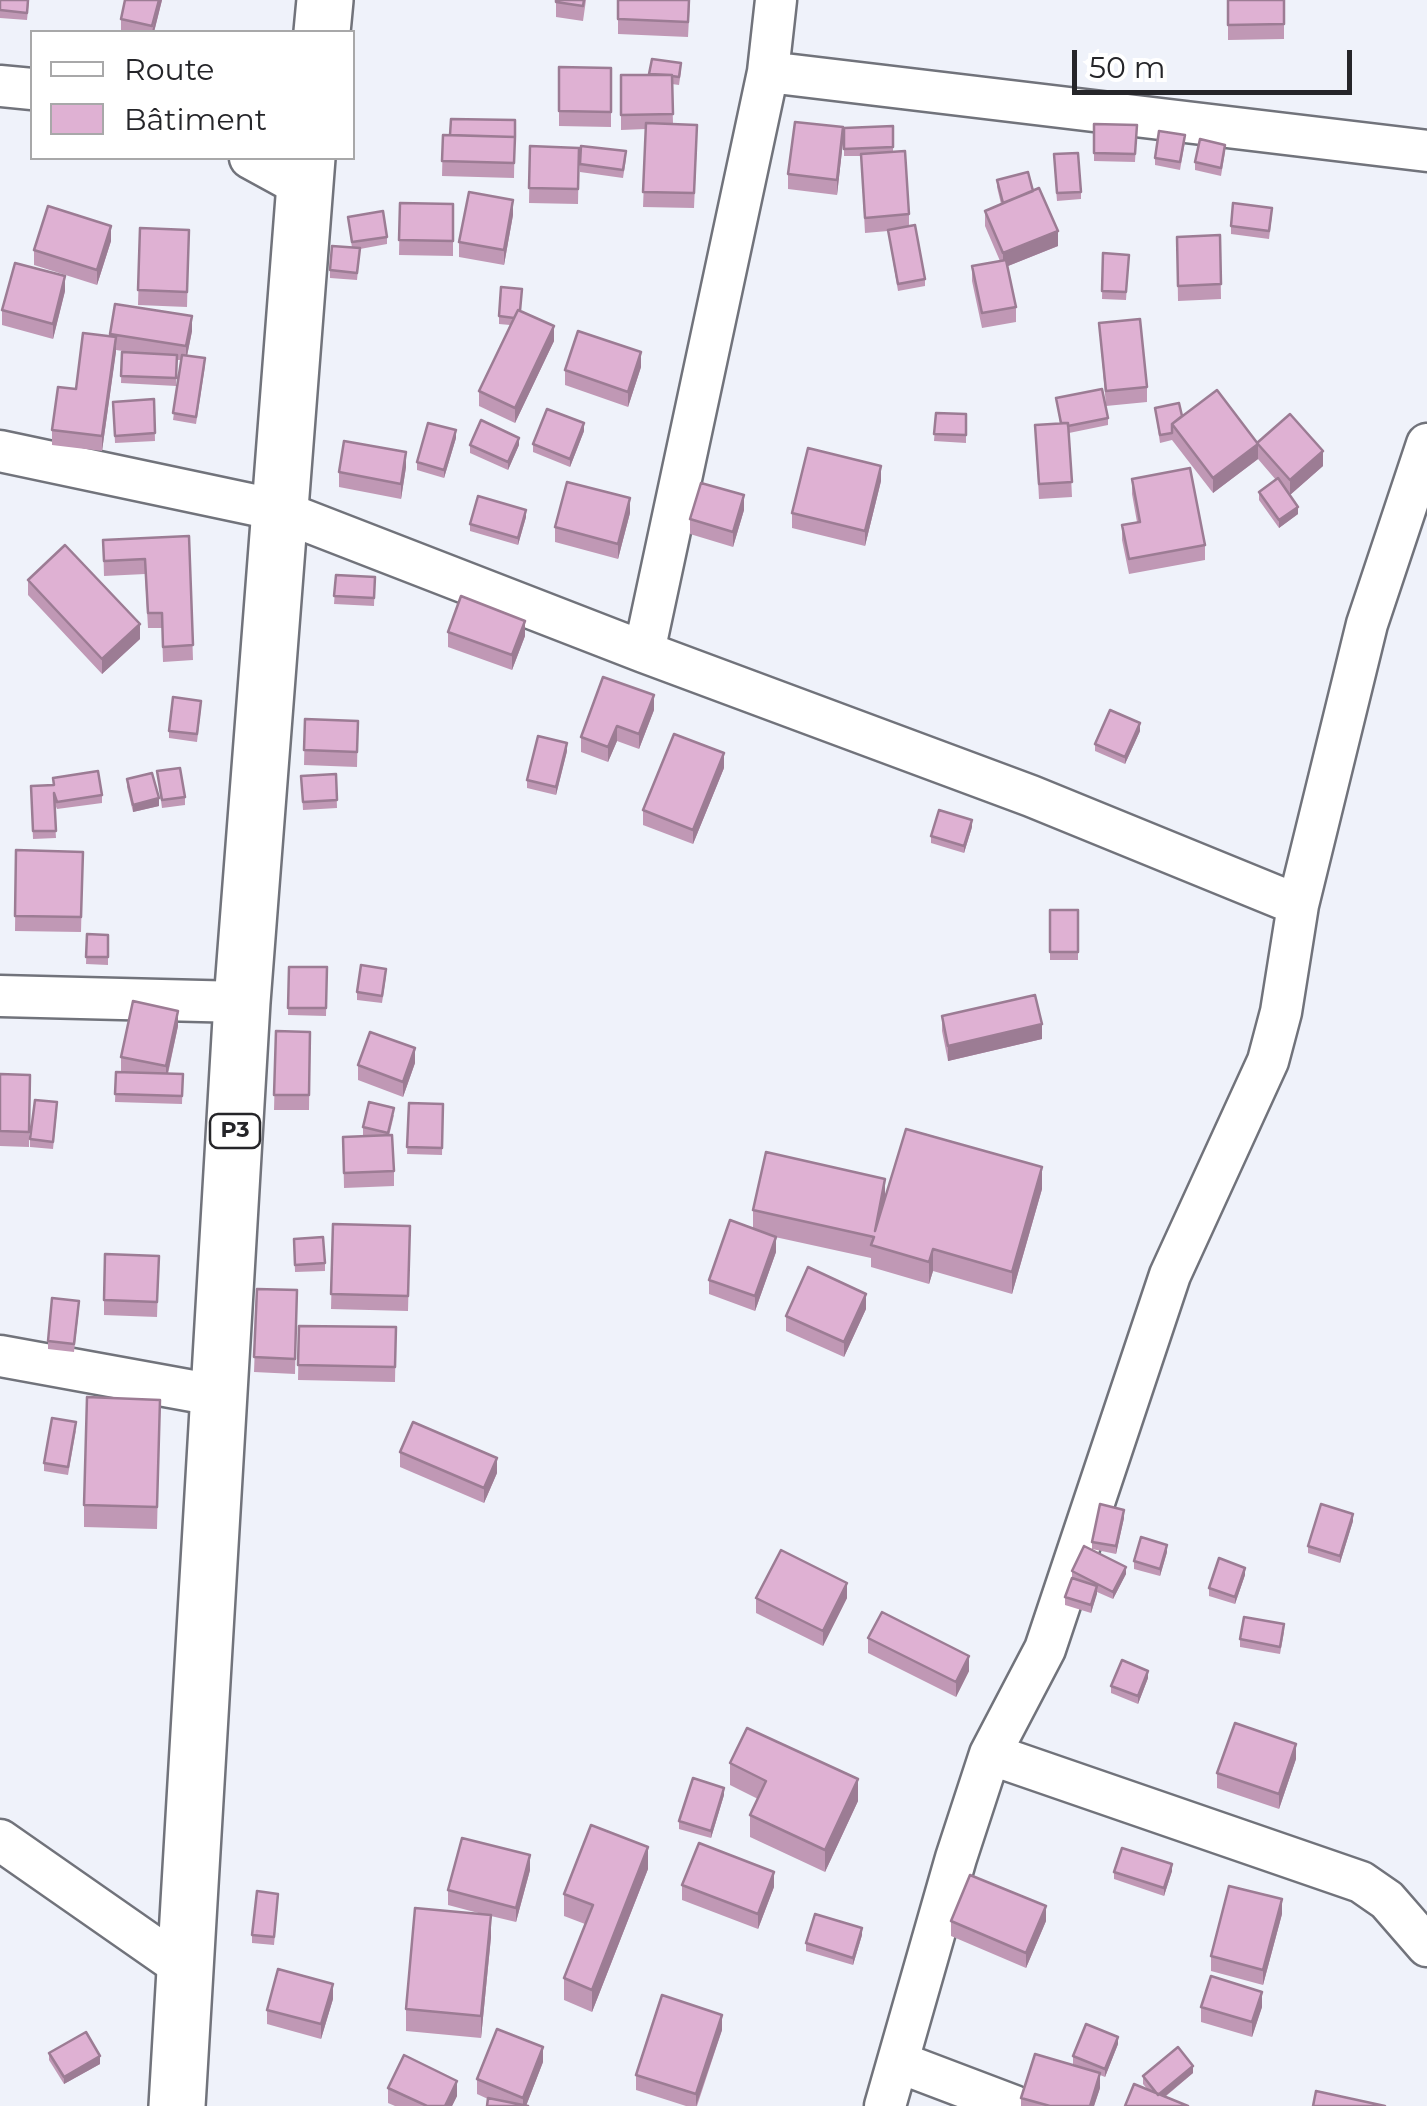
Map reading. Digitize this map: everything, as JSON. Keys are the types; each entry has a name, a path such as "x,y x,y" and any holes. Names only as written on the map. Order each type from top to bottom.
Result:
{"main road":[{"path":"322,30 326,0"},
{"name":"P3","path":"177,2106 242,1002 305,172"}],"street":[{"path":"644,652 768,72 776,0"},
{"path":"768,72 1427,151"},
{"path":"0,86 30,90"},
{"path":"258,160 305,172"},
{"path":"884,2106 990,1754 1045,1649 1170,1275 1268,1061 1281,1012 1298,905 1367,624 1420,487 1427,444"},
{"path":"0,451 278,510 1030,796 1298,905"},
{"path":"0,996 242,1002"},
{"path":"0,1356 220,1396"},
{"path":"990,1754 1361,1882 1386,1900 1427,1946"},
{"path":"0,1840 186,1969"},
{"path":"898,2062 1014,2106"}],"building":[{"path":"0,0 28,0 27,13 0,10"},
{"path":"125,0 159,0 152,26 121,19"},
{"path":"556,0 584,0 583,6"},
{"path":"618,0 689,0 688,22 618,19"},
{"path":"1228,0 1284,0 1284,24 1228,25"},
{"path":"652,59 681,63 679,77 649,74"},
{"path":"559,67 611,68 611,112 559,111"},
{"path":"621,75 672,75 673,114 621,115"},
{"path":"451,119 515,120 515,137 450,135"},
{"path":"795,122 843,127 837,180 788,174"},
{"path":"646,123 697,125 694,193 643,192"},
{"path":"1094,124 1137,125 1135,154 1094,153"},
{"path":"893,126 893,147 844,149 844,128"},
{"path":"1159,131 1185,135 1180,162 1155,158"},
{"path":"443,135 515,137 514,163 442,161"},
{"path":"1200,139 1225,145 1221,168 1195,162"},
{"path":"530,146 579,148 578,189 529,188"},
{"path":"581,146 626,151 623,170 580,164"},
{"path":"905,151 909,214 865,218 861,154"},
{"path":"1078,153 1081,192 1057,193 1054,154"},
{"path":"1028,172 1033,191 1003,203 997,180"},
{"path":"1039,188 1058,231 1003,253 985,211"},
{"path":"469,192 513,200 504,250 459,242"},
{"path":"400,203 453,204 453,241 399,240"},
{"path":"1233,203 1272,208 1269,231 1231,226"},
{"path":"48,206 111,226 97,270 34,250"},
{"path":"383,211 387,237 352,242 348,217"},
{"path":"915,225 925,279 898,284 888,230"},
{"path":"140,228 189,230 187,292 138,290"},
{"path":"1220,235 1221,284 1178,286 1177,237"},
{"path":"332,246 360,248 357,273 330,270"},
{"path":"1103,253 1129,255 1126,292 1102,291"},
{"path":"1006,260 1016,307 982,313 972,266"},
{"path":"15,263 65,276 53,324 2,310"},
{"path":"501,287 522,289 520,311 514,318 499,316"},
{"path":"115,304 192,316 186,346 110,334"},
{"path":"518,310 554,326 515,408 479,391"},
{"path":"1140,319 1147,387 1106,391 1099,323"},
{"path":"578,331 641,352 628,392 565,370"},
{"path":"83,333 116,337 102,436 52,430 58,387 76,389"},
{"path":"122,352 177,355 176,378 121,376"},
{"path":"182,355 205,358 196,417 173,413"},
{"path":"1102,389 1108,418 1068,426 1061,423 1056,398"},
{"path":"1217,390 1258,444 1213,478 1172,424"},
{"path":"154,399 155,433 115,436 113,402"},
{"path":"1179,403 1182,416 1172,424 1172,433 1160,435 1155,408"},
{"path":"547,409 584,423 570,459 533,444"},
{"path":"936,413 966,414 966,435 934,434"},
{"path":"1290,414 1323,451 1290,480 1257,443"},
{"path":"481,420 519,438 508,462 470,445"},
{"path":"428,423 456,430 444,470 417,462"},
{"path":"1068,423 1072,482 1039,484 1035,425"},
{"path":"344,441 406,452 401,484 339,472"},
{"path":"808,448 881,466 865,531 792,513"},
{"path":"1190,468 1205,545 1129,559 1122,525 1140,522 1132,479"},
{"path":"1278,478 1298,507 1279,520 1259,492"},
{"path":"567,482 630,498 618,544 555,527"},
{"path":"701,483 744,495 733,532 690,519"},
{"path":"478,496 526,510 518,538 470,524"},
{"path":"189,536 193,645 163,647 162,613 148,613 145,559 104,561 103,540"},
{"path":"65,545 140,624 102,659 28,580"},
{"path":"336,575 375,577 374,598 334,596"},
{"path":"461,596 525,621 512,655 448,632"},
{"path":"603,677 654,695 639,734 617,726 608,747 581,737"},
{"path":"173,697 201,701 197,734 169,731"},
{"path":"1110,710 1140,723 1125,757 1095,744"},
{"path":"305,719 358,721 357,752 304,750"},
{"path":"674,734 724,753 693,830 643,810"},
{"path":"538,736 567,743 556,787 527,780"},
{"path":"180,768 185,797 162,800 157,771"},
{"path":"98,771 102,795 57,802 54,793 56,831 33,831 31,786 54,785 53,778"},
{"path":"152,773 159,798 133,805 127,779"},
{"path":"336,774 337,800 303,802 301,776"},
{"path":"939,810 972,820 964,846 931,836"},
{"path":"16,850 83,852 81,917 15,916"},
{"path":"1050,910 1078,910 1078,952 1050,952"},
{"path":"87,934 108,935 108,957 86,957"},
{"path":"361,965 386,969 382,996 357,992"},
{"path":"289,967 327,967 326,1008 288,1008"},
{"path":"1035,995 1042,1024 948,1046 942,1016"},
{"path":"133,1001 178,1011 166,1066 121,1057"},
{"path":"276,1031 310,1032 309,1095 274,1095"},
{"path":"370,1032 415,1048 403,1082 358,1065"},
{"path":"116,1072 183,1074 182,1096 115,1094"},
{"path":"0,1074 30,1075 29,1132 0,1131"},
{"path":"35,1100 57,1102 53,1142 30,1139"},
{"path":"369,1102 394,1108 388,1133 363,1127"},
{"path":"409,1103 443,1104 442,1148 407,1147"},
{"path":"906,1129 1042,1167 1012,1272 933,1249 929,1262 871,1245 874,1237 753,1210 766,1152 885,1179 875,1231"},
{"path":"392,1135 394,1171 344,1173 343,1137"},
{"path":"730,1220 776,1237 755,1296 709,1280"},
{"path":"333,1224 410,1226 408,1296 331,1294"},
{"path":"323,1237 325,1263 295,1265 294,1239"},
{"path":"105,1254 159,1256 157,1302 104,1300"},
{"path":"808,1267 866,1294 844,1342 786,1316"},
{"path":"257,1289 297,1290 295,1359 254,1357"},
{"path":"52,1298 79,1301 74,1344 48,1341"},
{"path":"299,1326 396,1327 395,1367 298,1365"},
{"path":"87,1397 160,1400 157,1507 84,1505"},
{"path":"52,1418 76,1422 68,1467 44,1463"},
{"path":"413,1422 497,1458 484,1488 400,1452"},
{"path":"1100,1504 1124,1510 1116,1546 1092,1542"},
{"path":"1321,1504 1353,1514 1340,1556 1308,1546"},
{"path":"1141,1537 1167,1545 1160,1569 1134,1561"},
{"path":"1084,1546 1126,1567 1113,1592 1072,1571"},
{"path":"781,1550 847,1583 823,1631 756,1598"},
{"path":"1219,1558 1245,1568 1235,1597 1209,1588"},
{"path":"1072,1578 1097,1586 1091,1605 1065,1597"},
{"path":"882,1612 969,1656 956,1682 868,1638"},
{"path":"1244,1617 1284,1624 1280,1647 1240,1639"},
{"path":"1122,1660 1148,1671 1138,1696 1111,1686"},
{"path":"1235,1723 1296,1744 1279,1794 1217,1773"},
{"path":"747,1728 858,1779 825,1850 750,1815 766,1781 730,1763"},
{"path":"693,1778 724,1788 711,1831 679,1821"},
{"path":"591,1825 648,1847 592,1990 564,1978 593,1905 564,1894"},
{"path":"462,1838 530,1855 516,1908 448,1890"},
{"path":"699,1843 774,1872 758,1914 682,1885"},
{"path":"1122,1848 1172,1864 1164,1888 1114,1872"},
{"path":"970,1875 1046,1906 1026,1953 951,1921"},
{"path":"1229,1886 1282,1899 1263,1970 1211,1956"},
{"path":"257,1891 278,1894 274,1937 252,1935"},
{"path":"415,1908 491,1915 481,2016 406,2009"},
{"path":"815,1914 862,1928 853,1958 806,1943"},
{"path":"278,1969 333,1984 321,2024 267,2010"},
{"path":"1211,1976 1262,1992 1252,2022 1201,2007"},
{"path":"662,1995 722,2015 696,2094 636,2075"},
{"path":"1086,2024 1118,2037 1105,2069 1073,2056"},
{"path":"497,2029 543,2047 523,2098 477,2079"},
{"path":"86,2032 100,2056 64,2077 49,2053"},
{"path":"1178,2047 1193,2066 1158,2095 1143,2076"},
{"path":"1035,2054 1100,2073 1090,2106 1050,2106 1021,2098"},
{"path":"404,2055 457,2081 445,2106 427,2106 388,2088"},
{"path":"1134,2084 1188,2106 1125,2106"},
{"path":"1316,2091 1385,2106 1313,2106"},
{"path":"488,2098 528,2106 487,2106"}]}
